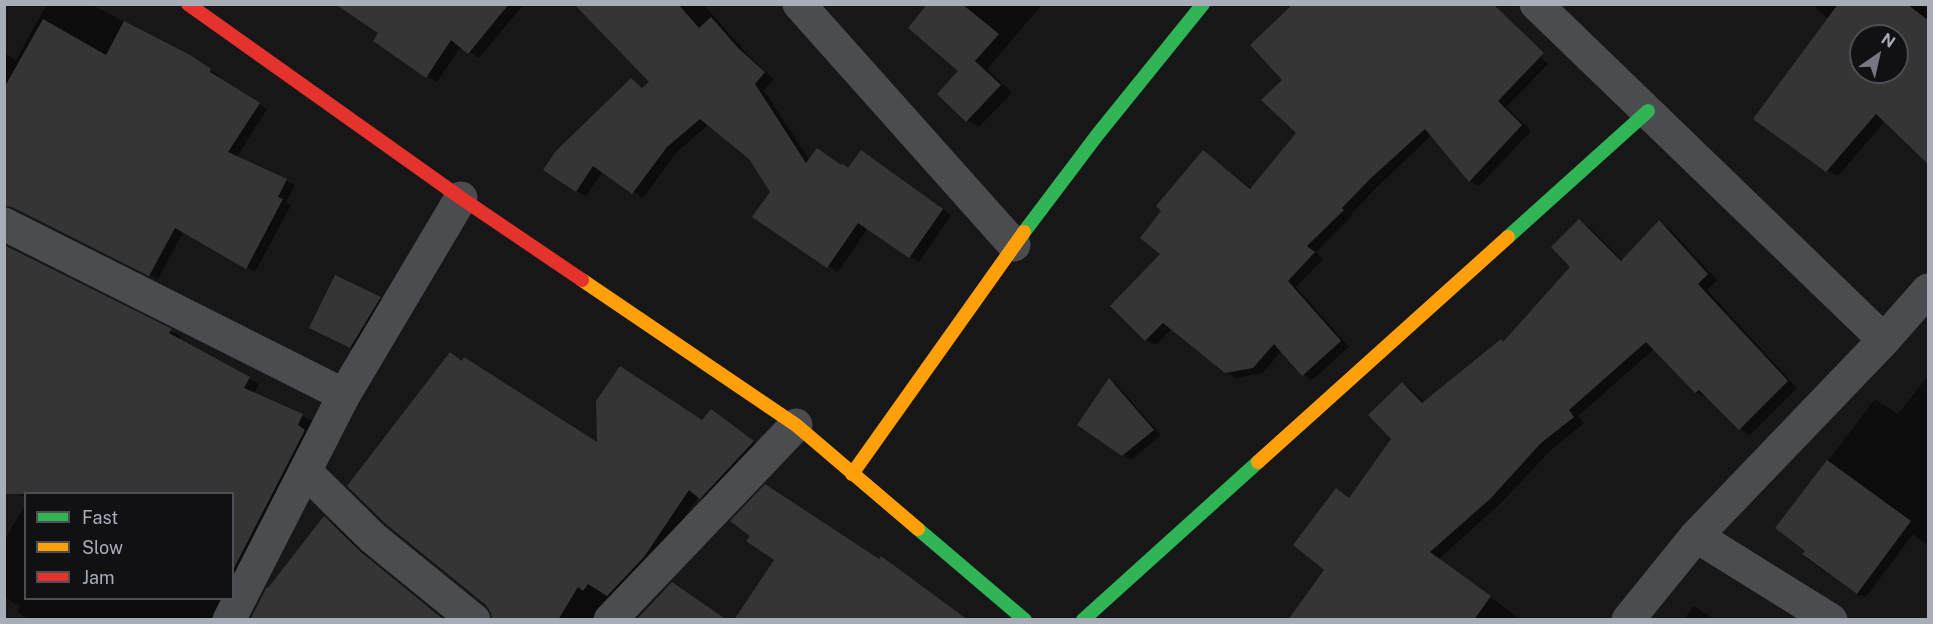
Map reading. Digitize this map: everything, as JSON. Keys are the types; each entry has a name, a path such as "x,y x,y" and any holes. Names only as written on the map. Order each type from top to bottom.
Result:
{"street":[{"path":"188,4 461,198 796,425 1025,620"},
{"path":"799,4 1014,245"},
{"path":"852,474 1014,245 1098,134 1203,4"},
{"path":"1536,4 1884,340"},
{"path":"1083,620 1648,111"},
{"path":"229,620 344,395 461,198"},
{"path":"4,224 344,395"},
{"path":"1628,620 1696,536 1929,290"},
{"path":"610,620 796,425"},
{"path":"305,471 373,538 474,620"},
{"path":"1696,536 1831,620"}],"building":[{"path":"335,4 509,4 468,54 451,40 426,78 373,41 378,33"},
{"path":"574,4 678,4 699,28 711,17 739,49 765,72 755,84 806,163 817,148 848,168 861,150 943,209 909,258 858,223 827,268 752,217 770,192 749,159 700,119 667,147 632,194 593,166 576,192 543,170 555,152 631,78 642,88 649,82"},
{"path":"927,4 962,4 999,34 975,61 1001,85 966,122 937,94 958,71 908,28"},
{"path":"1293,4 1493,4 1544,53 1498,101 1522,125 1469,182 1425,129 1370,179 1342,208 1344,210 1307,246 1315,252 1288,281 1341,341 1302,376 1274,344 1253,368 1225,373 1163,323 1145,341 1110,306 1160,254 1140,238 1161,211 1156,206 1203,150 1250,189 1296,133 1261,100 1282,80 1250,45"},
{"path":"1838,4 1907,4 1929,21 1929,165 1876,114 1826,172 1753,119"},
{"path":"43,19 106,55 124,21 190,55 211,69 210,72 260,103 228,152 287,179 278,197 283,199 246,269 175,228 149,276 12,207 4,206 4,88"},
{"path":"1579,219 1621,261 1659,220 1708,274 1698,284 1788,381 1739,430 1699,390 1695,393 1646,342 1569,410 1574,417 1541,443 1491,498 1430,552 1491,596 1474,620 1288,620 1324,570 1293,545 1336,488 1349,498 1391,439 1368,415 1402,382 1422,403 1501,339 1503,342 1570,267 1551,247"},
{"path":"4,245 172,329 169,333 250,377 244,388 303,414 298,425 305,430 234,568 234,492 24,492 24,494 4,494"},
{"path":"335,275 381,297 350,348 309,328"},
{"path":"450,352 462,361 464,357 597,442 596,401 620,366 702,420 711,409 754,441 700,499 689,490 644,557 607,596 588,584 583,591 578,587 558,620 492,620 486,605 386,524 347,486"},
{"path":"1109,378 1154,430 1122,456 1077,425"},
{"path":"1827,460 1911,521 1857,594 1802,554 1805,551 1775,528"},
{"path":"765,484 879,559 881,556 968,620 734,620 774,560 746,541 750,536 730,521"},
{"path":"324,516 361,552 444,620 250,620 267,587"},
{"path":"672,582 727,620 641,620 638,618"}],"traffic: fast":[{"path":"1024,232 1098,134 1203,4"},
{"path":"1508,237 1648,111"},
{"path":"1083,620 1258,462"},
{"path":"918,529 1025,620"}],"traffic: slow":[{"path":"852,474 1024,232"},
{"path":"1258,462 1508,237"},
{"path":"582,280 796,425 918,529"}],"traffic: jam":[{"path":"188,4 461,198 582,280"}]}
